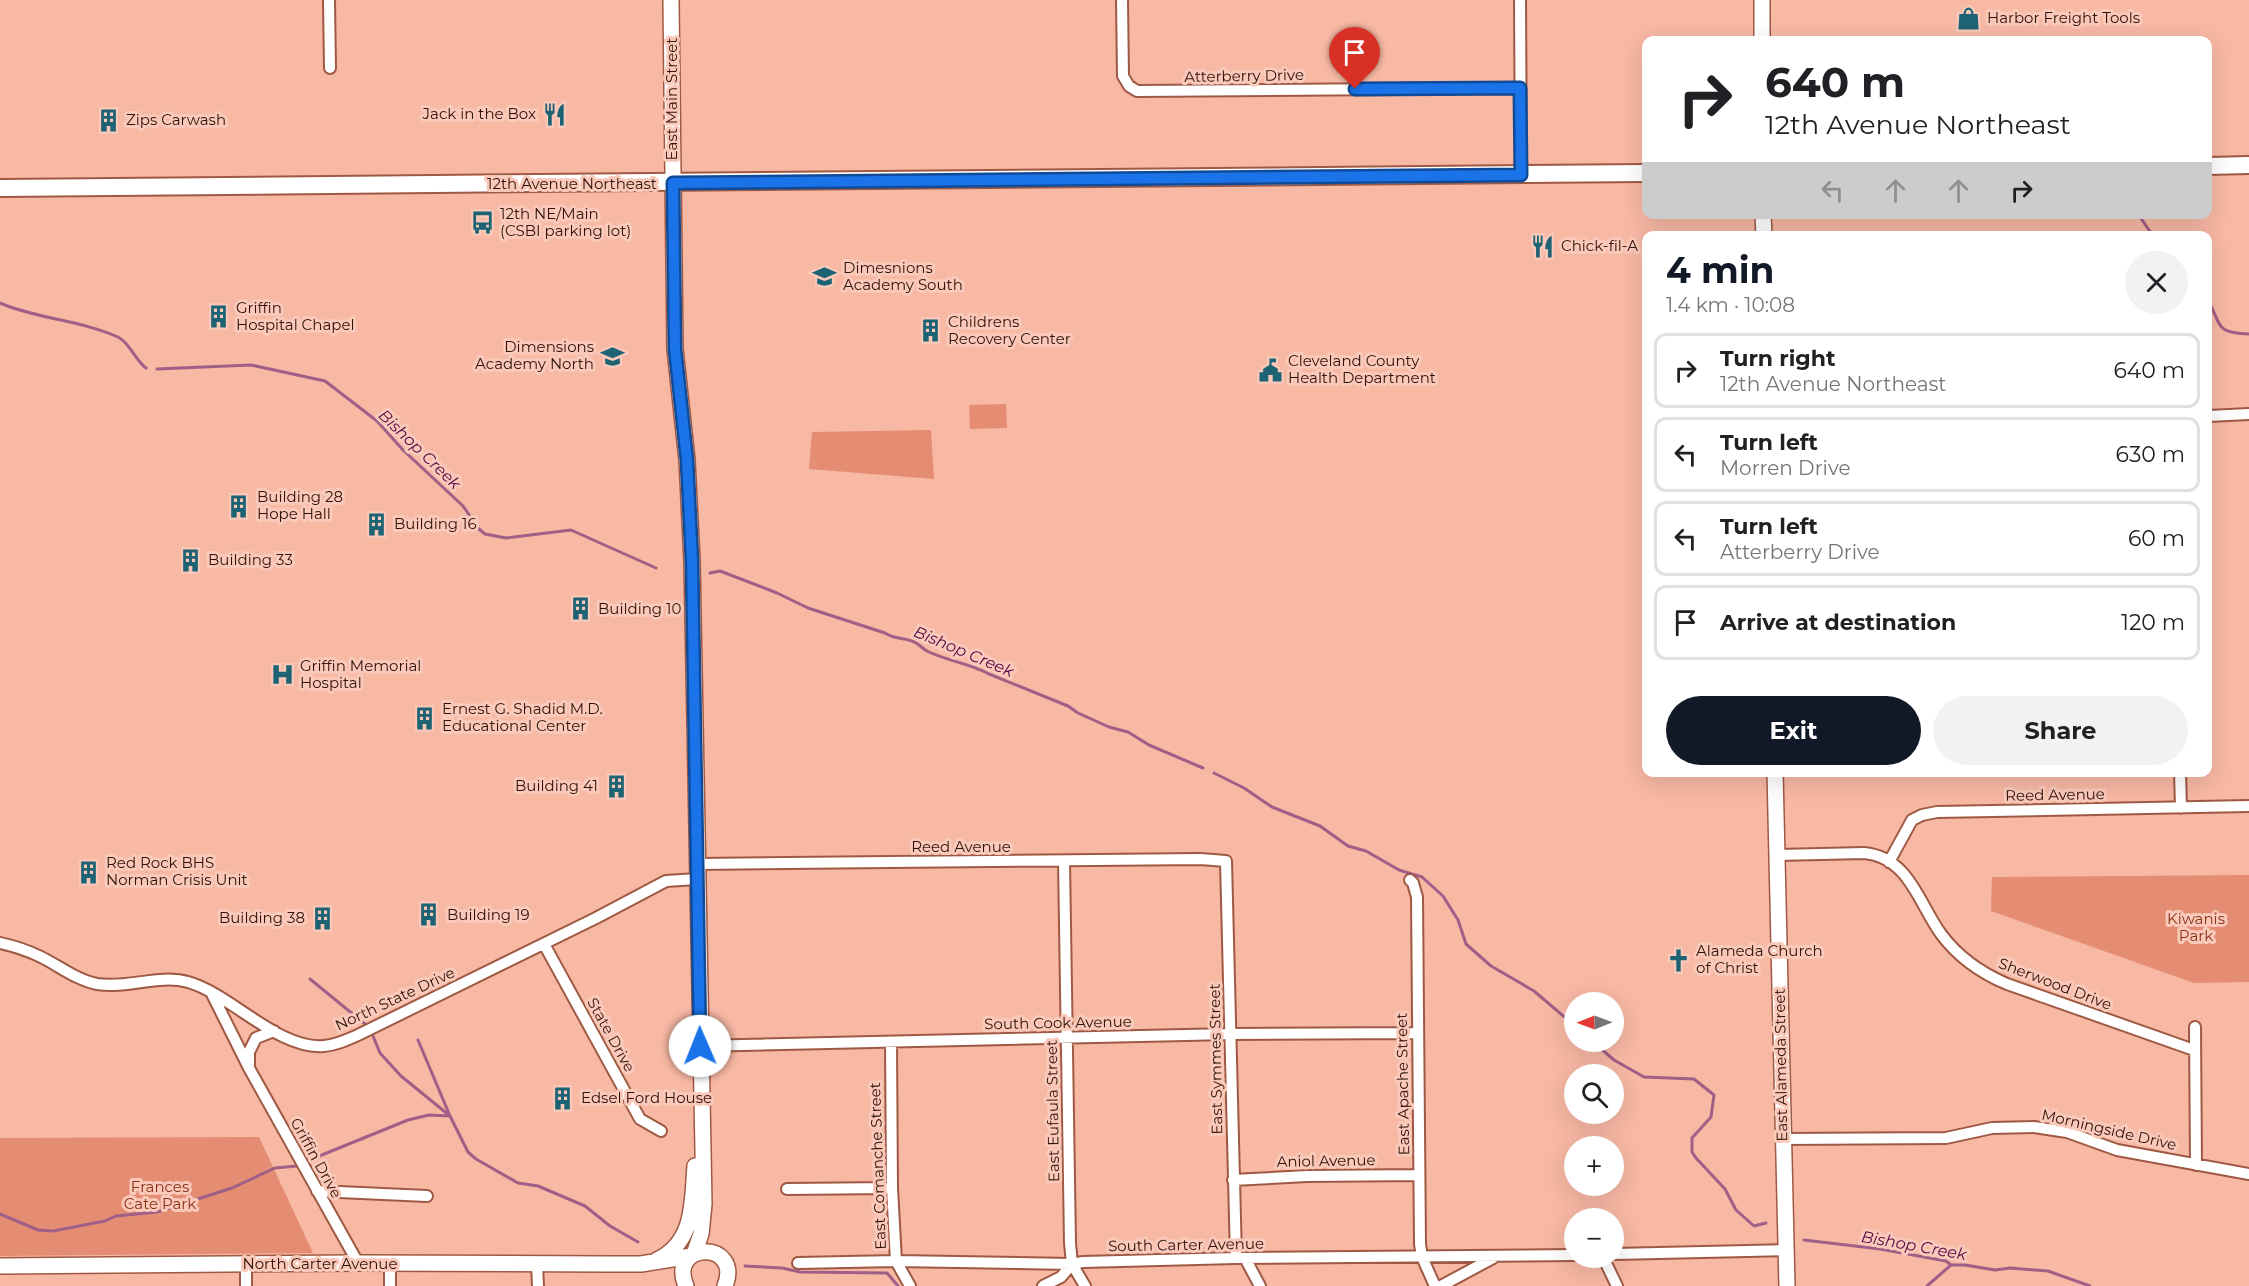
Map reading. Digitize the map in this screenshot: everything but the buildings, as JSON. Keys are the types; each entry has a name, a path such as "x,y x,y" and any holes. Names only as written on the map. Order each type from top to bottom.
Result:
{"main road":[{"path":"2212,166 2249,165"},
{"name":"12th Avenue Northeast","path":"0,188 1642,173"}],"street":[{"path":"330,0 330,68"},
{"name":"East Main Street","path":"671,0 675,349 687,460 692,561 704,1204 701,1234 692,1255 685,1263 685,1282"},
{"name":"Atterberry Drive","path":"1122,0 1123,76 1129,86 1137,91 1520,88"},
{"path":"1520,0 1521,175"},
{"path":"1762,0 1762,36"},
{"path":"2212,416 2249,414"},
{"name":"East Alameda Street","path":"1775,777 1787,1286"},
{"path":"2180,777 2181,808"},
{"name":"Reed Avenue","path":"1889,862 1912,820 1937,812 2249,806"},
{"name":"Sherwood Drive","path":"1777,855 1869,854 1889,862 1913,884 1935,924 1955,950 1984,972 2007,984 2194,1050"},
{"name":"Reed Avenue","path":"697,871 1200,858 1226,861"},
{"name":"East Eufaula Street","path":"1064,861 1070,1243 1072,1264 1085,1286"},
{"name":"East Symmes Street","path":"1226,861 1233,1179 1240,1258 1260,1286"},
{"name":"North State Drive","path":"0,943 25,950 84,980 98,984 181,980 211,992 274,1031 316,1046 338,1043 544,944 666,881 697,871"},
{"name":"East Apache Street","path":"1410,880 1417,897 1419,1216 1422,1257 1435,1286"},
{"name":"State Drive","path":"544,944 640,1119 661,1131"},
{"name":"Griffin Drive","path":"211,992 249,1068 358,1263"},
{"path":"2195,1027 2196,1165"},
{"path":"249,1068 249,1052 256,1038 274,1031"},
{"name":"South Cook Avenue","path":"700,1046 1231,1034 1417,1033"},
{"name":"East Comanche Street","path":"891,1042 892,1188 896,1261 910,1286"},
{"path":"647,1262 675,1248 690,1221 701,1091"},
{"name":"Morningside Drive","path":"1783,1139 1946,1138 1992,1128 2034,1127 2067,1132 2116,1150 2249,1174"},
{"name":"Aniol Avenue","path":"1233,1179 1419,1175"},
{"path":"787,1189 892,1188"},
{"path":"317,1191 427,1196"},
{"name":"East Main Street","path":"704,1204 709,1234 717,1254 726,1263 727,1283"},
{"path":"1624,1254 1786,1250"},
{"name":"North Carter Avenue","path":"0,1266 537,1264 647,1262 692,1255 702,1251 717,1254"},
{"name":"South Carter Avenue","path":"798,1263 896,1261 1072,1264 1240,1258 1564,1255"},
{"path":"1441,1286 1495,1257"},
{"name":"North Carter Avenue","path":"647,1262 673,1271 685,1282"},
{"path":"390,1263 390,1286"},
{"path":"246,1264 246,1286"},
{"path":"537,1264 538,1286"},
{"path":"1043,1286 1061,1276 1072,1264"},
{"path":"1608,1268 1617,1286"}],"green space":[{"path":"1006,404 1007,428 970,429 969,405"},
{"path":"931,430 934,479 809,469 812,432"},
{"name":"Kiwanis Park","path":"2249,875 2249,982 2194,983 1991,911 1992,877"},
{"name":"Frances Cate Park","path":"259,1137 313,1253 0,1256 0,1138"}],"waterway":[{"path":"2141,219 2150,231"},
{"name":"Bishop Creek","path":"0,303 29,313 104,331 118,337 126,343 146,368"},
{"path":"2212,308 2224,329 2249,334"},
{"name":"Bishop Creek","path":"157,369 251,365 325,381 377,421 403,450 463,506 485,534 506,538 571,530 656,568"},
{"name":"Bishop Creek","path":"710,573 720,571 777,593 808,608 893,637 912,641 935,654 974,667 1068,706 1109,727 1128,732 1149,745 1203,768"},
{"name":"Bishop Creek","path":"1214,773 1244,788 1272,807 1320,826 1348,846 1366,851 1399,870 1422,877 1443,896 1458,920 1466,944 1491,966 1534,991 1564,1017"},
{"path":"310,979 365,1024"},
{"path":"373,1036 380,1053 401,1076 450,1116 468,1152 476,1159 518,1183 538,1186 585,1206 610,1226 638,1242"},
{"path":"307,1161 408,1120 429,1115 450,1116 418,1040"},
{"name":"Bishop Creek","path":"1605,1052 1644,1077 1694,1079 1714,1095 1711,1117 1692,1138 1692,1152 1725,1189 1736,1210 1754,1226 1766,1223"},
{"path":"0,1214 38,1230 53,1231 105,1221 116,1216 157,1212 232,1188 275,1168 297,1166"},
{"name":"Bishop Creek","path":"1804,1240 1880,1249 1946,1261 1951,1265 1995,1270 2010,1268 2048,1271 2090,1286"},
{"path":"1927,1286 1951,1265"},
{"path":"745,1266 782,1268 800,1272 887,1273 898,1286"}],"place":[{"name":"Harbor Freight Tools","path":"1969,18"},
{"name":"Jack in the Box","path":"554,114"},
{"name":"Zips Carwash","path":"108,120"},
{"name":"12th NE/Main (CSBI parking lot)","path":"482,223"},
{"name":"Chick-fil-A","path":"1543,246"},
{"name":"Dimesnions Academy South","path":"825,277"},
{"name":"Griffin Hospital Chapel","path":"218,317"},
{"name":"Childrens Recovery Center","path":"930,331"},
{"name":"Dimensions Academy North","path":"612,356"},
{"name":"Cleveland County Health Department","path":"1270,370"},
{"name":"Building 28 Hope Hall","path":"239,506"},
{"name":"Building 16","path":"376,524"},
{"name":"Building 33","path":"190,560"},
{"name":"Building 10","path":"580,609"},
{"name":"Griffin Memorial Hospital","path":"282,675"},
{"name":"Ernest G. Shadid M.D. Educational Center","path":"424,718"},
{"name":"Building 41","path":"616,786"},
{"name":"Red Rock BHS Norman Crisis Unit","path":"88,872"},
{"name":"Building 19","path":"429,915"},
{"name":"Building 38","path":"323,918"},
{"name":"Alameda Church of Christ","path":"1678,960"},
{"name":"Edsel Ford House","path":"563,1098"}],"route":[{"path":"700,1046 692,561 687,460 675,349 673,183 1521,175 1520,88 1355,89"}]}
